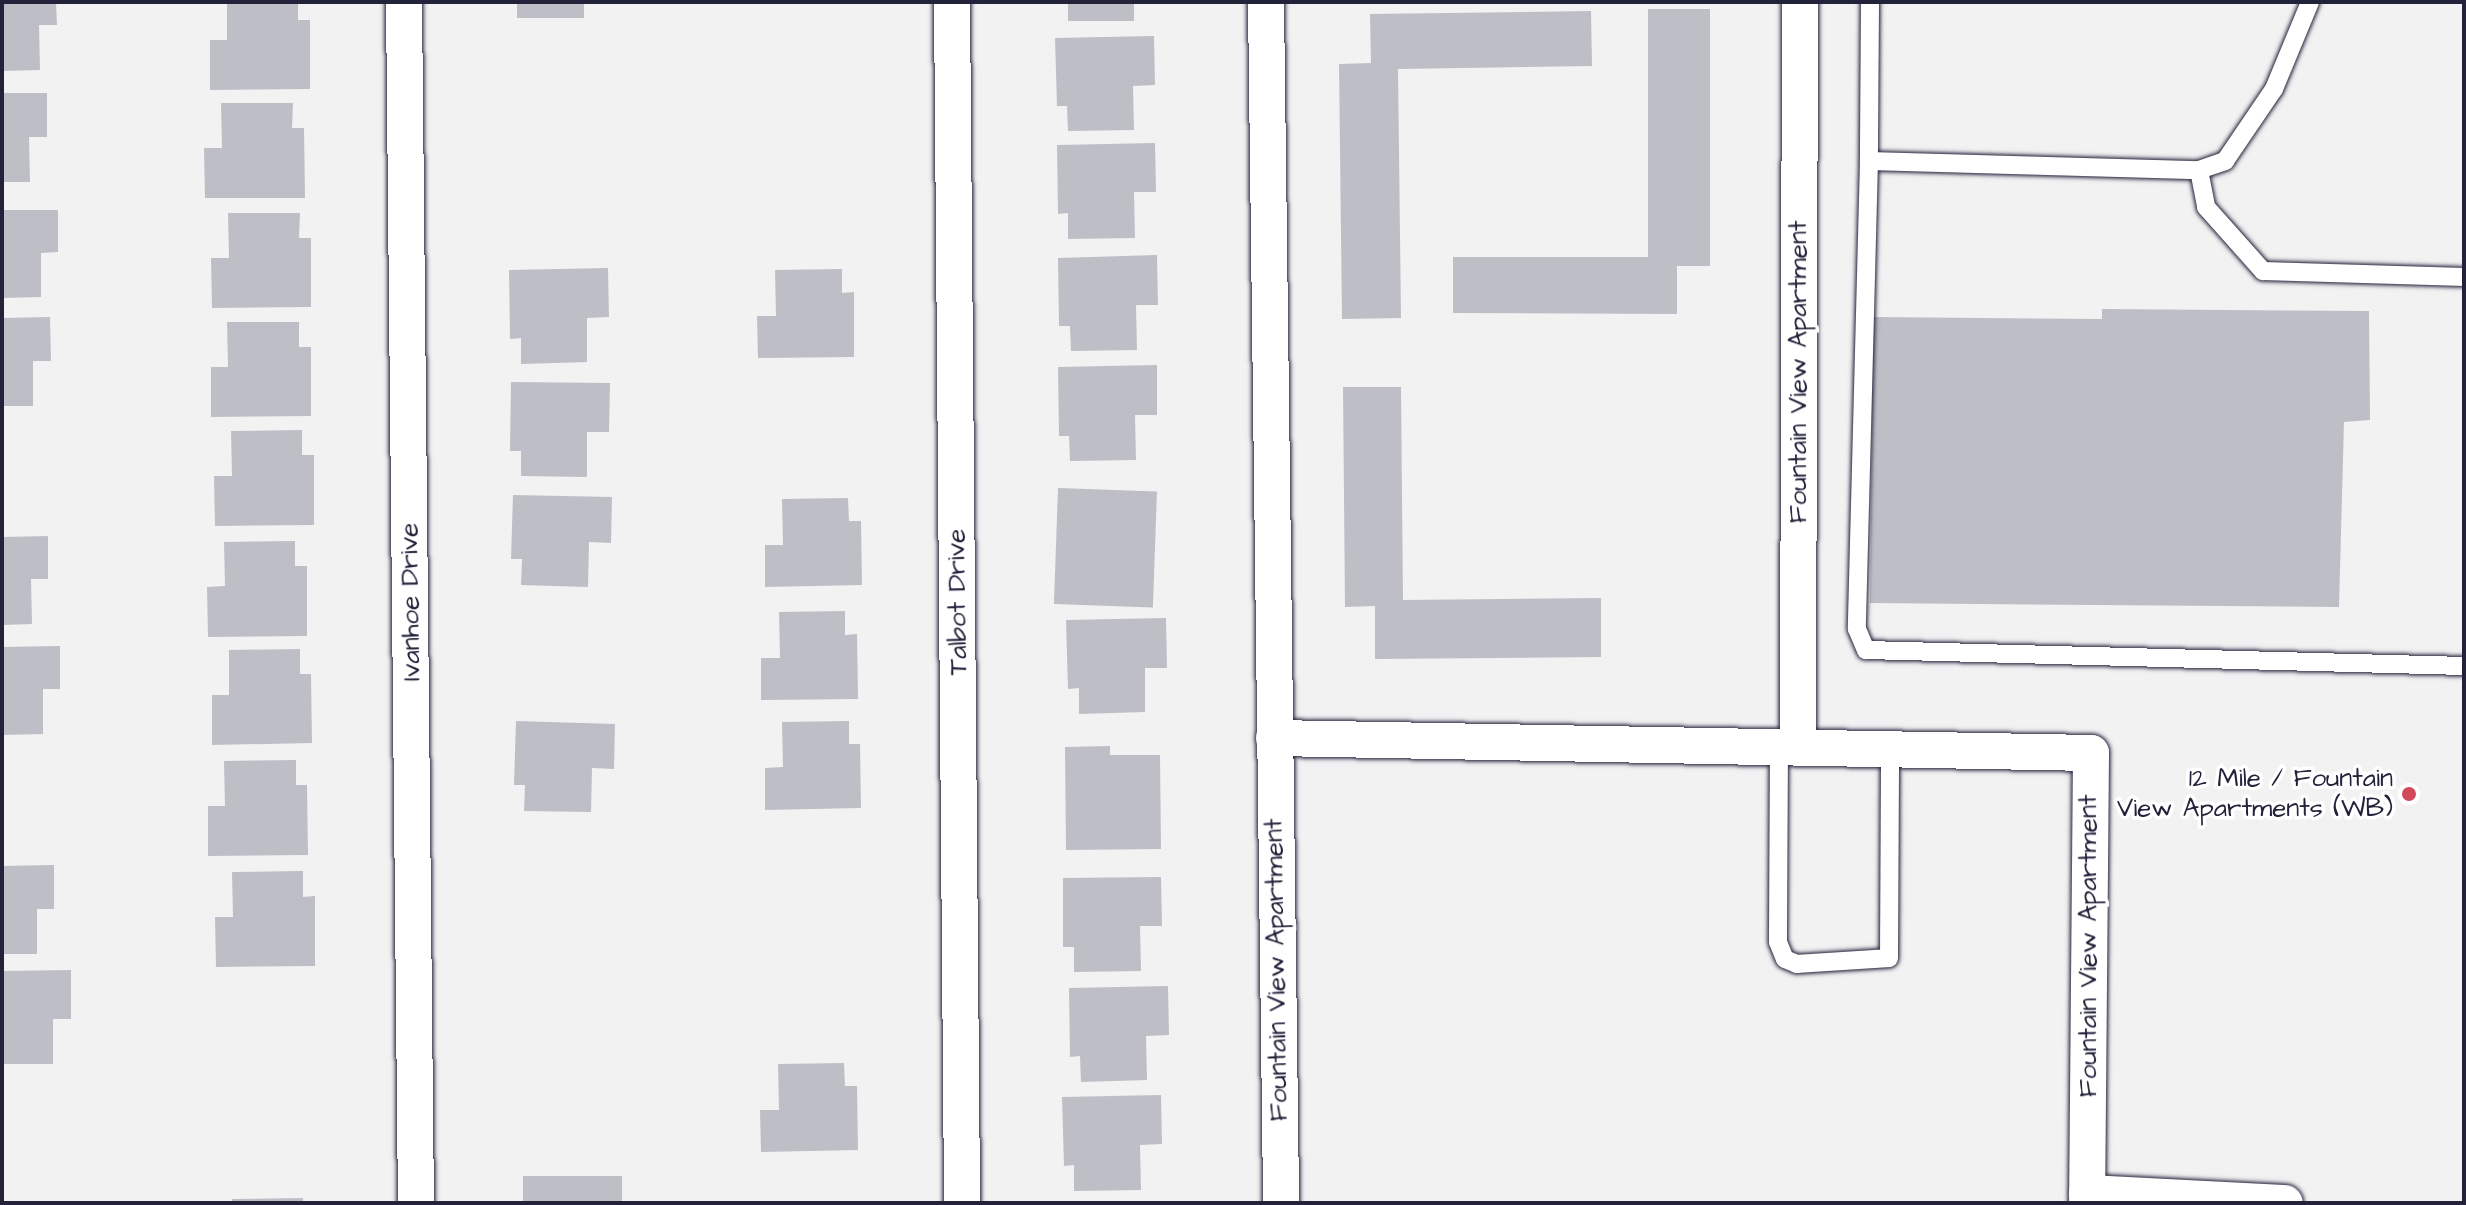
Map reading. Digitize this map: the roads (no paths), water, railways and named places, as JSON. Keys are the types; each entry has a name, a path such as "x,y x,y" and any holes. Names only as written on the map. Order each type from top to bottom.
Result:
{"street":[{"name":"Ivanhoe Drive","path":"404,2 416,1203"},
{"name":"Talbot Drive","path":"952,2 962,1203"},
{"name":"Fountain View Apartment","path":"1266,2 1281,1203"},
{"name":"Fountain View Apartment","path":"1789,743 1800,2"},
{"name":"Fountain View Apartment","path":"1274,738 1789,743 2091,753 2087,1198 2285,1203"}],"lane":[{"path":"1870,2 1857,629 1866,650 2464,666"},
{"path":"1869,161 2199,170 2225,161 2274,89 2310,2"},
{"path":"2199,170 2206,207 2263,271 2464,277"},
{"path":"1789,743 1778,942 1785,959 1797,964 1876,964 1894,946 1890,746"}],"place":[{"name":"12 Mile / Fountain View Apartments (WB)","path":"2409,794"}]}
